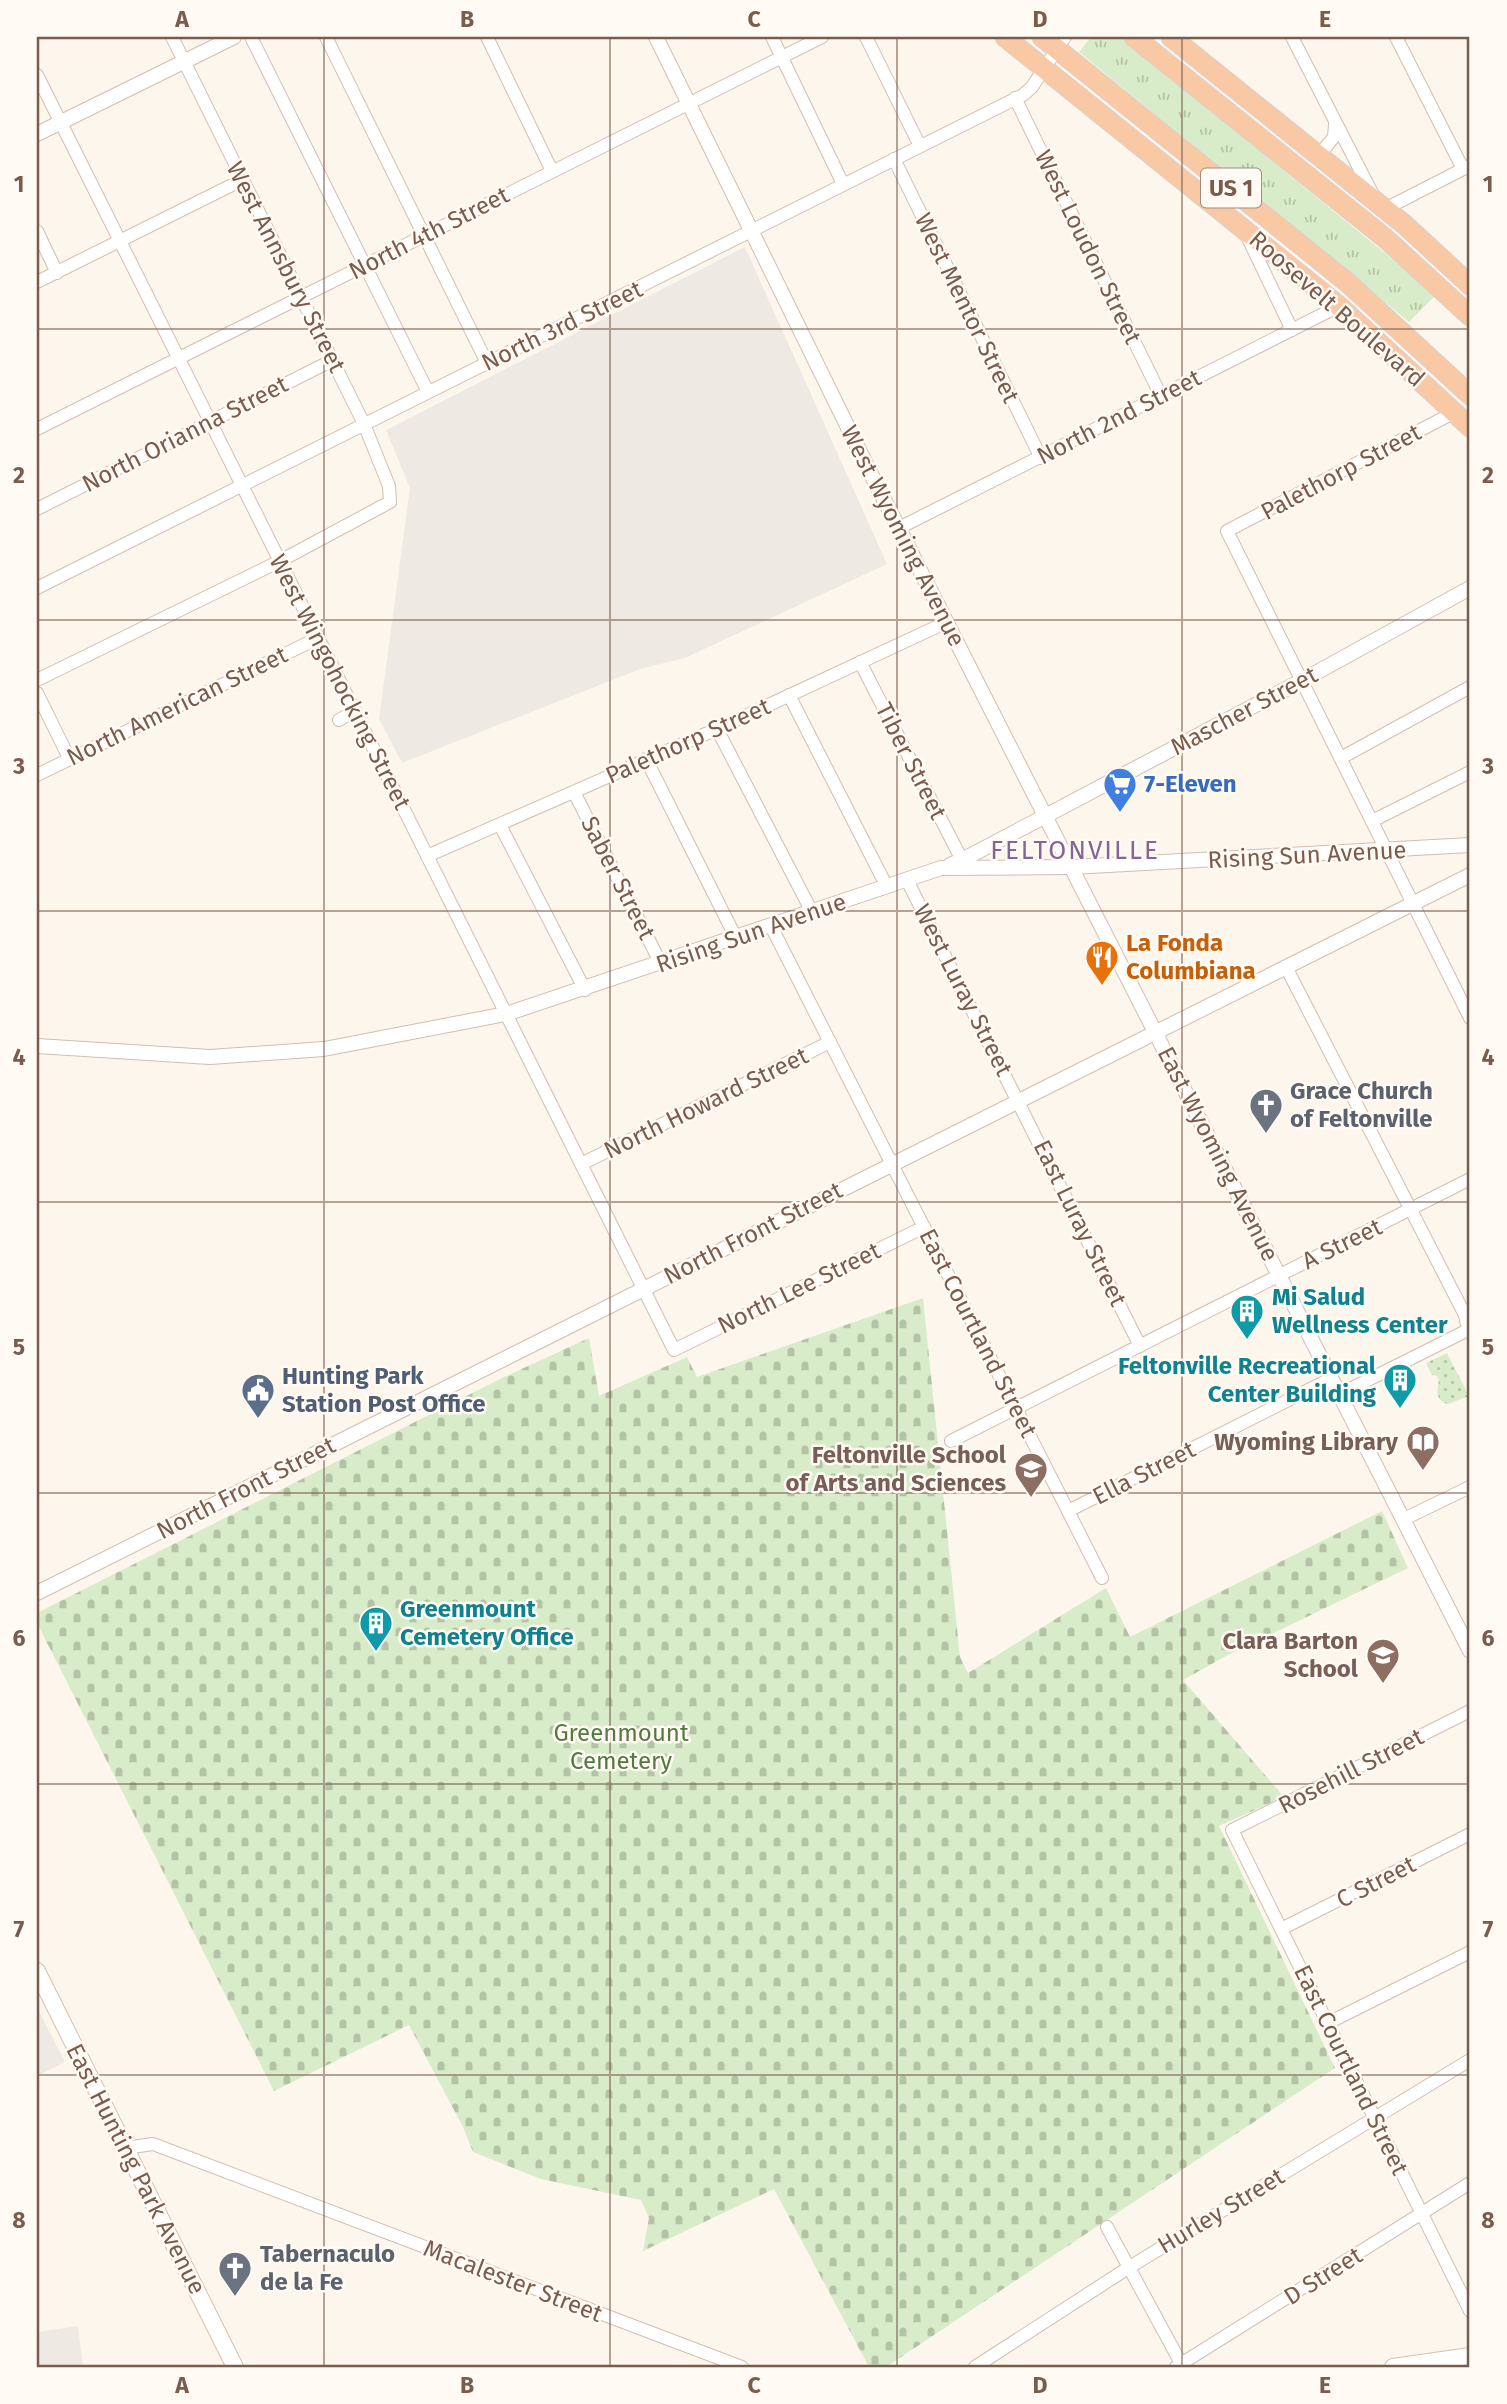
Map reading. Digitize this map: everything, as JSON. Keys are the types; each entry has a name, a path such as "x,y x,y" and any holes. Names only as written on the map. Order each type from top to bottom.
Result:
{"highway":[{"name":"Roosevelt Boulevard","path":"1005,37 1339,306 1470,427"},
{"name":"US 1","path":"1135,37 1385,238 1465,311"},
{"path":"1171,37 1381,205 1470,285"},
{"name":"Roosevelt Boulevard","path":"1055,41 1311,253 1402,331 1470,395"},
{"path":"1246,97 1302,171"},
{"path":"1243,228 1311,253"}],"main road":[{"name":"East Hunting Park Avenue","path":"37,1970 235,2367"},
{"path":"1393,2367 1470,2356"}],"street":[{"name":"West Annsbury Street","path":"172,37 364,424 389,486 390,500 280,561"},
{"path":"37,134 234,37"},
{"path":"251,37 428,392"},
{"path":"326,37 487,363"},
{"path":"487,37 552,171"},
{"name":"West Wyoming Avenue","path":"656,37 866,464 1156,1032"},
{"path":"772,37 843,184"},
{"name":"North 4th Street","path":"37,429 822,37"},
{"path":"866,37 920,146"},
{"path":"1292,37 1335,124 1381,205 1467,168 1396,37"},
{"name":"North 3rd Street","path":"37,588 1015,99 1032,87 1044,68 1055,41"},
{"name":"West Wingohocking Street","path":"37,75 674,1350"},
{"name":"West Loudon Street","path":"1015,99 1161,396"},
{"path":"1319,155 1334,137 1335,124"},
{"name":"West Mentor Street","path":"894,159 1041,458"},
{"path":"37,282 242,180"},
{"path":"1243,228 1292,330"},
{"path":"37,231 57,273"},
{"name":"North 2nd Street","path":"899,528 1339,306"},
{"name":"North Orianna Street","path":"37,509 333,360"},
{"name":"Palethorp Street","path":"1301,681 1227,531 1455,412"},
{"path":"37,680 280,561"},
{"name":"Mascher Street","path":"941,868 962,860 1046,816 1470,588"},
{"name":"Palethorp Street","path":"428,856 717,729 947,622"},
{"name":"North American Street","path":"37,775 318,638"},
{"name":"Tiber Street","path":"860,662 962,860"},
{"path":"1301,681 1470,1018"},
{"path":"1341,758 1470,687"},
{"path":"37,693 69,758"},
{"name":"West Luray Street","path":"789,695 887,887"},
{"path":"339,720 355,711"},
{"path":"717,729 812,912"},
{"path":"646,759 736,938"},
{"path":"1372,821 1470,772"},
{"name":"Saber Street","path":"574,792 661,964"},
{"path":"500,825 585,989"},
{"name":"Rising Sun Avenue","path":"37,1045 210,1057 324,1049 506,1014 941,868 1072,867 1470,845"},
{"name":"North Front Street","path":"37,1593 1470,874"},
{"name":"West Luray Street","path":"907,880 1019,1100"},
{"name":"East Courtland Street","path":"771,926 1102,1578"},
{"path":"1286,967 1411,1210 1468,1314 1468,1329 1339,1394"},
{"name":"East Wyoming Avenue","path":"1156,1032 1470,1651"},
{"name":"North Howard Street","path":"582,1164 830,1042"},
{"name":"East Luray Street","path":"1019,1100 1140,1346"},
{"name":"A Street","path":"951,1441 1470,1179"},
{"name":"North Lee Street","path":"674,1350 924,1227"},
{"name":"Ella Street","path":"1068,1511 1332,1378"},
{"path":"1404,1519 1470,1487"},
{"name":"Rosehill Street","path":"1232,1830 1470,1711"},
{"name":"East Courtland Street","path":"1232,1830 1470,2311"},
{"name":"C Street","path":"1281,1929 1470,1834"},
{"path":"1328,2023 1470,1952"},
{"name":"Hurley Street","path":"975,2367 1128,2268 1470,2060"},
{"name":"Macalester Street","path":"125,2148 153,2144 742,2367"},
{"name":"D Street","path":"1180,2366 1470,2183"},
{"path":"1107,2227 1180,2366"}],"shaded area":[{"path":"745,247 887,564 685,658 640,669 402,763 379,719 410,488 386,430"},
{"path":"37,2007 65,2062 37,2076"},
{"path":"78,2326 83,2367 37,2367 37,2332"}],"green space":[{"path":"1091,37 1121,37 1436,295 1409,322 1079,52"},
{"name":"Greenmount Cemetery","path":"923,1298 960,1657 968,1673 1106,1588 1130,1637 1382,1511 1408,1568 1226,1656 1183,1680 1284,1797 1219,1826 1335,2068 886,2367 869,2367 774,2189 643,2251 649,2218 641,2200 541,2179 473,2152 463,2127 409,2025 274,2091 37,1623 37,1613 502,1378 589,1338 599,1396 687,1357 697,1377"},
{"path":"1447,1353 1469,1396 1448,1404 1439,1398 1439,1380 1432,1375 1426,1363"}],"place":[{"name":"7-Eleven","path":"1120,814"},
{"name":"La Fonda Columbiana","path":"1102,987"},
{"name":"Grace Church of Feltonville","path":"1266,1135"},
{"name":"Mi Salud Wellness Center","path":"1247,1341"},
{"name":"Feltonville Recreational Center Building","path":"1400,1410"},
{"name":"Hunting Park Station Post Office","path":"258,1420"},
{"name":"Wyoming Library","path":"1423,1472"},
{"name":"Feltonville School of Arts and Sciences","path":"1031,1499"},
{"name":"Greenmount Cemetery Office","path":"376,1653"},
{"name":"Clara Barton School","path":"1383,1685"},
{"name":"Tabernaculo de la Fe","path":"235,2298"}],"district":[{"name":"FELTONVILLE","path":"1075,850"}]}
